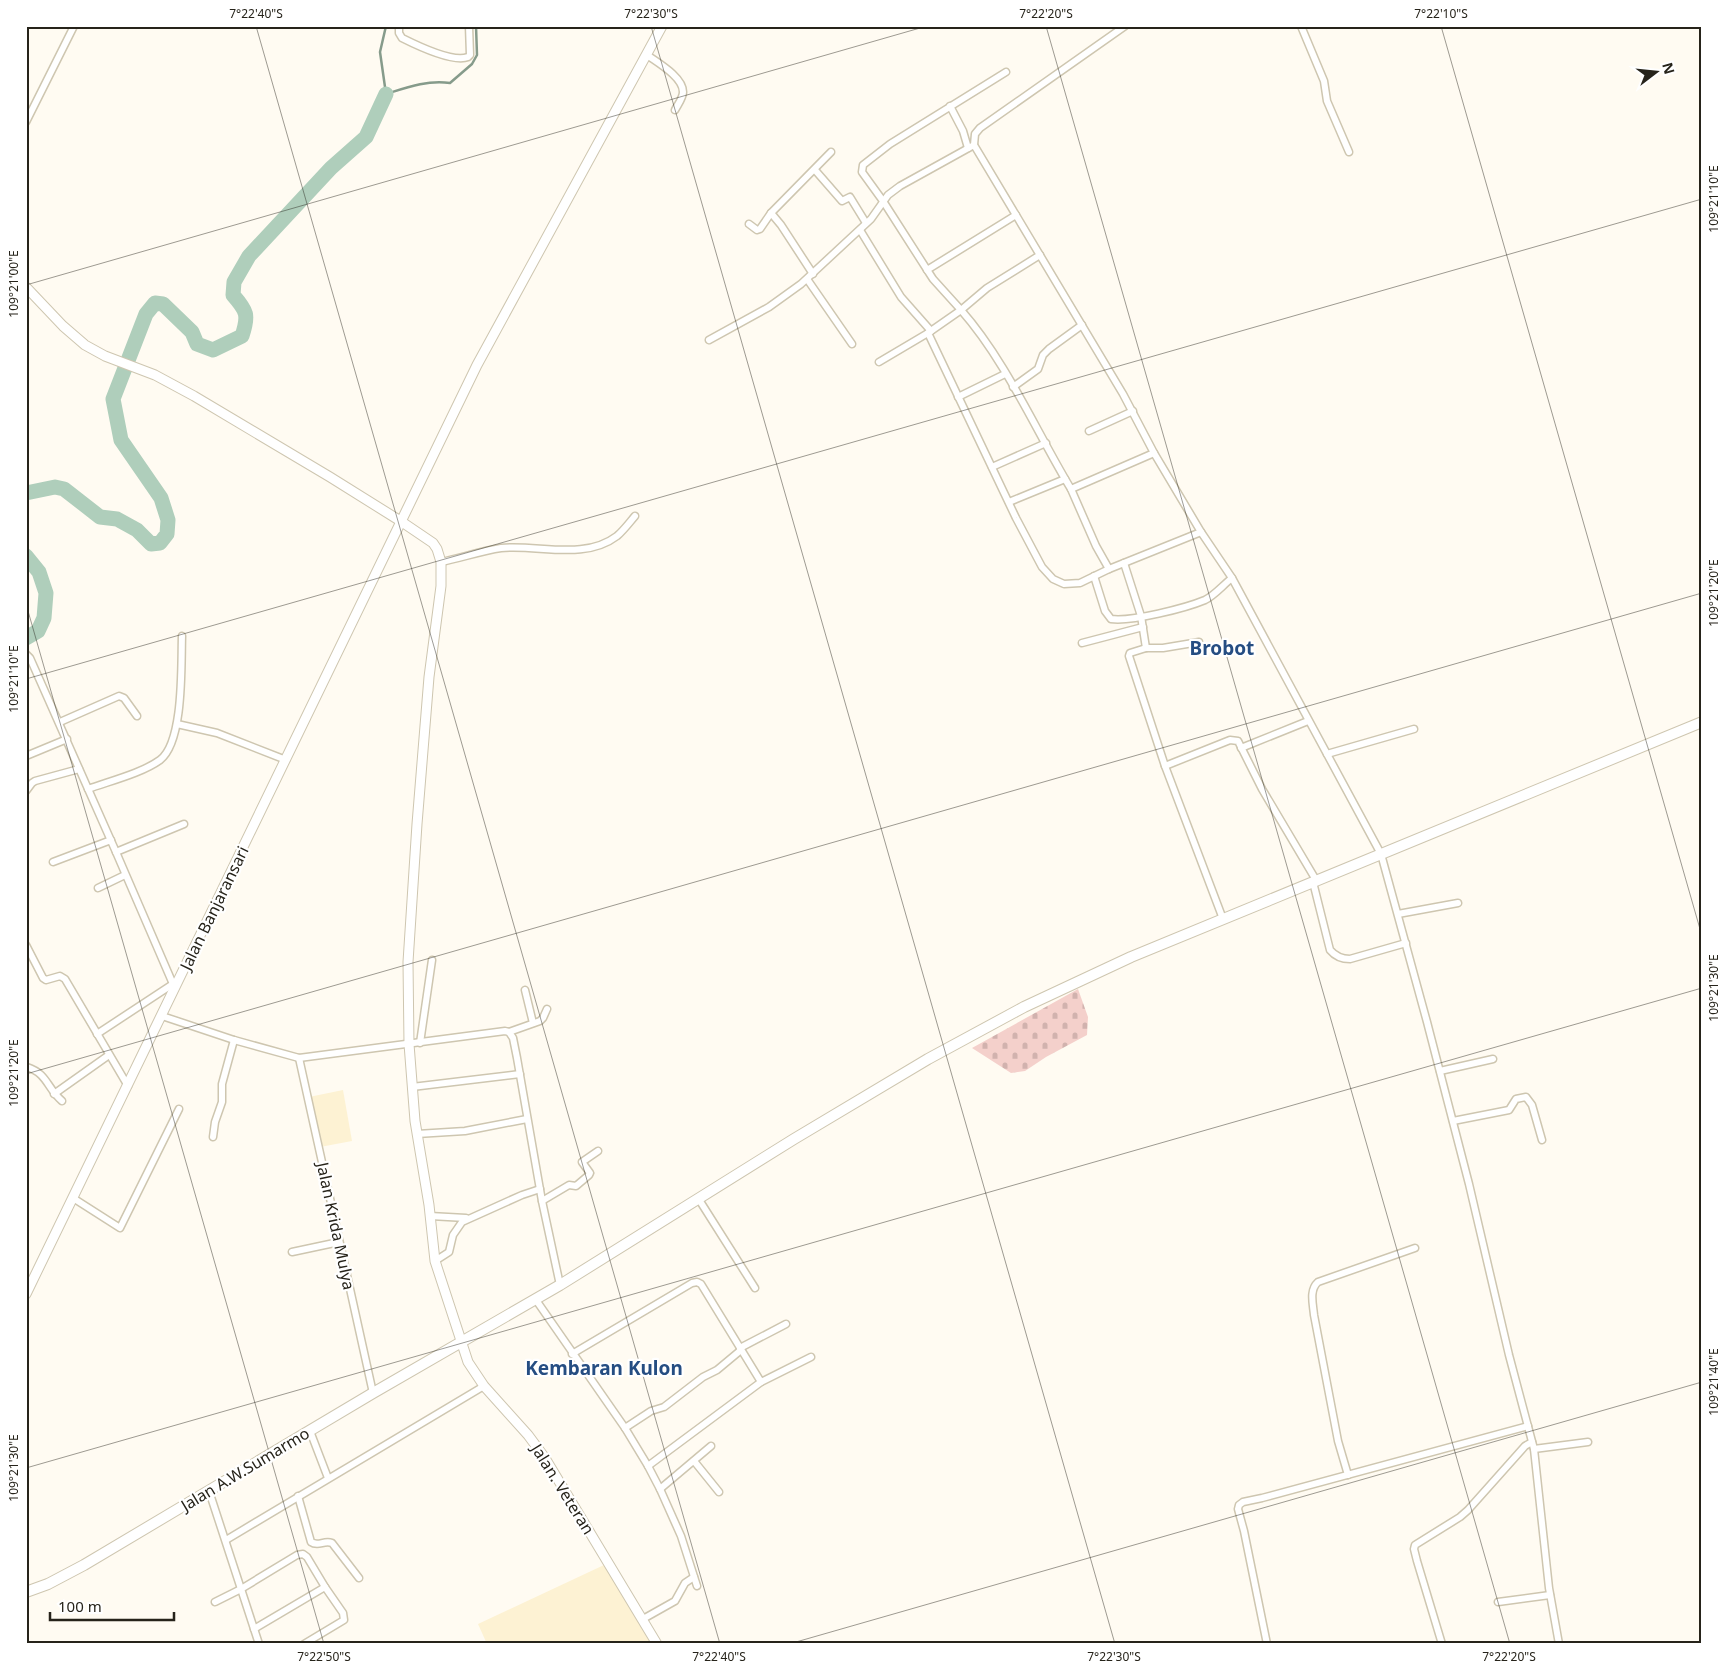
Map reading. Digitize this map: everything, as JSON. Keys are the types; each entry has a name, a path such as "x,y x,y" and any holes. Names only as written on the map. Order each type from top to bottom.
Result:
{"main road":[{"name":"Jalan A.W.Sumarmo","path":"26,1592 48,1584 84,1565 373,1393 536,1300 698,1198 928,1059 1024,1007 1131,957 1702,722"}],"street":[{"path":"26,122 74,26"},
{"path":"399,26 399,33 402,38 442,54 464,59 470,55 469,26"},
{"name":"Jalan Banjaransari","path":"26,1294 162,1016 174,985 286,760 477,365 662,26"},
{"path":"709,340 769,306 807,279 860,230 888,195 900,186 971,146 975,134 980,128 1125,26"},
{"path":"1301,26 1324,80 1327,101 1349,152"},
{"path":"647,55 676,78 682,86 682,97 675,110"},
{"path":"1006,72 890,144 863,165 862,172 933,279 976,328 1005,374 1072,489 1096,546 1109,569"},
{"path":"950,106 971,146 1016,214 1133,411 1154,453 1201,532 1232,578 1381,854 1470,1184 1509,1354 1533,1446 1550,1595 1559,1644"},
{"path":"749,224 758,230 771,213 831,152"},
{"path":"815,170 842,201 850,197 866,223"},
{"path":"771,213 782,226 813,274"},
{"path":"927,270 1016,214"},
{"path":"860,230 902,297 930,332 958,397 1009,502 1042,567 1053,579 1064,584 1080,583 1109,569 1201,532"},
{"path":"879,362 930,332 961,310 987,288 1040,255"},
{"path":"807,279 852,344"},
{"path":"26,286 63,326 85,345 96,352 155,375 194,396 330,477 402,522 433,544 437,549 441,562 500,548 528,547 571,550 594,546 617,536 635,516"},
{"path":"1013,387 1038,370 1043,355 1049,349 1082,325"},
{"path":"958,397 1005,374"},
{"path":"1089,432 1133,411"},
{"path":"992,466 1046,444"},
{"path":"1072,489 1154,453"},
{"path":"1009,502 1065,479"},
{"name":"Jalan. Veteran","path":"441,562 441,586 429,677 408,962 409,1044 412,1088 435,1261 468,1362 484,1386 546,1458 657,1644"},
{"path":"1124,563 1141,616 1146,648"},
{"path":"1094,576 1104,611 1108,616 1115,619 1141,616 1183,607 1206,599 1232,578"},
{"path":"1082,643 1143,627"},
{"path":"88,789 130,774 159,760 170,747 177,724 182,636"},
{"path":"1199,642 1164,648 1146,648 1130,653 1129,656 1165,766 1223,919"},
{"path":"26,654 30,658 60,722 174,985 97,1034"},
{"path":"60,722 120,696 124,698 137,716"},
{"path":"1241,748 1308,720"},
{"path":"177,724 217,733 286,760"},
{"path":"1327,754 1414,729"},
{"path":"26,756 67,739"},
{"path":"1165,766 1230,740 1238,741 1262,789 1314,881 1330,950 1336,956 1350,959 1406,943"},
{"path":"26,791 35,781 80,769"},
{"path":"116,852 184,824"},
{"path":"53,862 111,840"},
{"path":"98,888 126,875"},
{"path":"1398,914 1458,903"},
{"path":"26,945 43,978 46,980 60,976 65,979 128,1086"},
{"path":"420,1043 432,960"},
{"path":"525,990 533,1023"},
{"path":"162,1016 234,1040 299,1058 509,1032 543,1018 547,1010"},
{"path":"509,1032 520,1074 542,1201 560,1285"},
{"path":"213,1137 215,1122 222,1102 222,1084 234,1040"},
{"path":"54,1094 109,1055"},
{"name":"Jalan Krida Mulya","path":"299,1058 373,1393"},
{"path":"1440,1071 1493,1059"},
{"path":"27,1067 40,1072 54,1094 62,1101"},
{"path":"412,1088 520,1074"},
{"path":"1453,1121 1509,1110 1516,1099 1526,1097 1532,1104 1542,1140"},
{"path":"73,1198 120,1228 179,1108"},
{"path":"417,1134 465,1131 527,1119"},
{"path":"542,1201 569,1185 576,1186 590,1176 582,1162 598,1151"},
{"path":"430,1216 467,1218 540,1189"},
{"path":"698,1198 755,1288"},
{"path":"435,1261 449,1252 457,1227 467,1218"},
{"path":"292,1252 339,1242"},
{"path":"1348,1475 1338,1441 1314,1315 1312,1295 1314,1288 1318,1282 1414,1248"},
{"path":"572,1354 697,1282 701,1284 761,1382"},
{"path":"536,1300 625,1428 648,1466 681,1536 697,1586"},
{"path":"625,1428 652,1411 664,1407 703,1377 717,1370 740,1349 786,1324"},
{"path":"648,1466 761,1382 811,1357"},
{"path":"226,1540 484,1386"},
{"path":"1266,1644 1238,1509 1239,1505 1243,1502 1528,1426"},
{"path":"310,1431 328,1478"},
{"path":"1442,1644 1417,1561 1415,1545 1460,1517 1525,1446 1588,1442"},
{"path":"660,1489 711,1446"},
{"path":"694,1461 719,1492"},
{"path":"209,1491 259,1644"},
{"path":"298,1496 312,1542 317,1544 332,1543 359,1578"},
{"path":"215,1602 303,1554 343,1614 344,1620 304,1644"},
{"path":"643,1619 675,1601 685,1583 694,1577"},
{"path":"254,1629 326,1587"},
{"path":"1498,1602 1550,1595"}],"shaded area":[{"path":"343,1090 352,1141 320,1147 309,1097"},
{"path":"604,1565 651,1644 487,1644 478,1624"}],"green space":[{"path":"1078,989 1088,1017 1087,1035 1046,1057 1025,1071 1011,1073 972,1048"}],"waterway":[{"path":"386,26 380,52 386,94 425,83 450,83 472,64 477,55 476,26"},
{"path":"26,493 55,487 64,489 100,517 117,519 137,530 151,544 160,543 167,534 168,520 161,498 121,440 113,399 146,314 155,303 163,304 192,332 197,344 213,350 242,336 246,318 244,309 233,295 234,282 249,256 331,168 366,137 386,94"},
{"path":"26,556 39,572 46,593 44,618 38,631 26,638"}],"district":[{"name":"Brobot","path":"1222,648"},
{"name":"Kembaran Kulon","path":"604,1368"}]}
